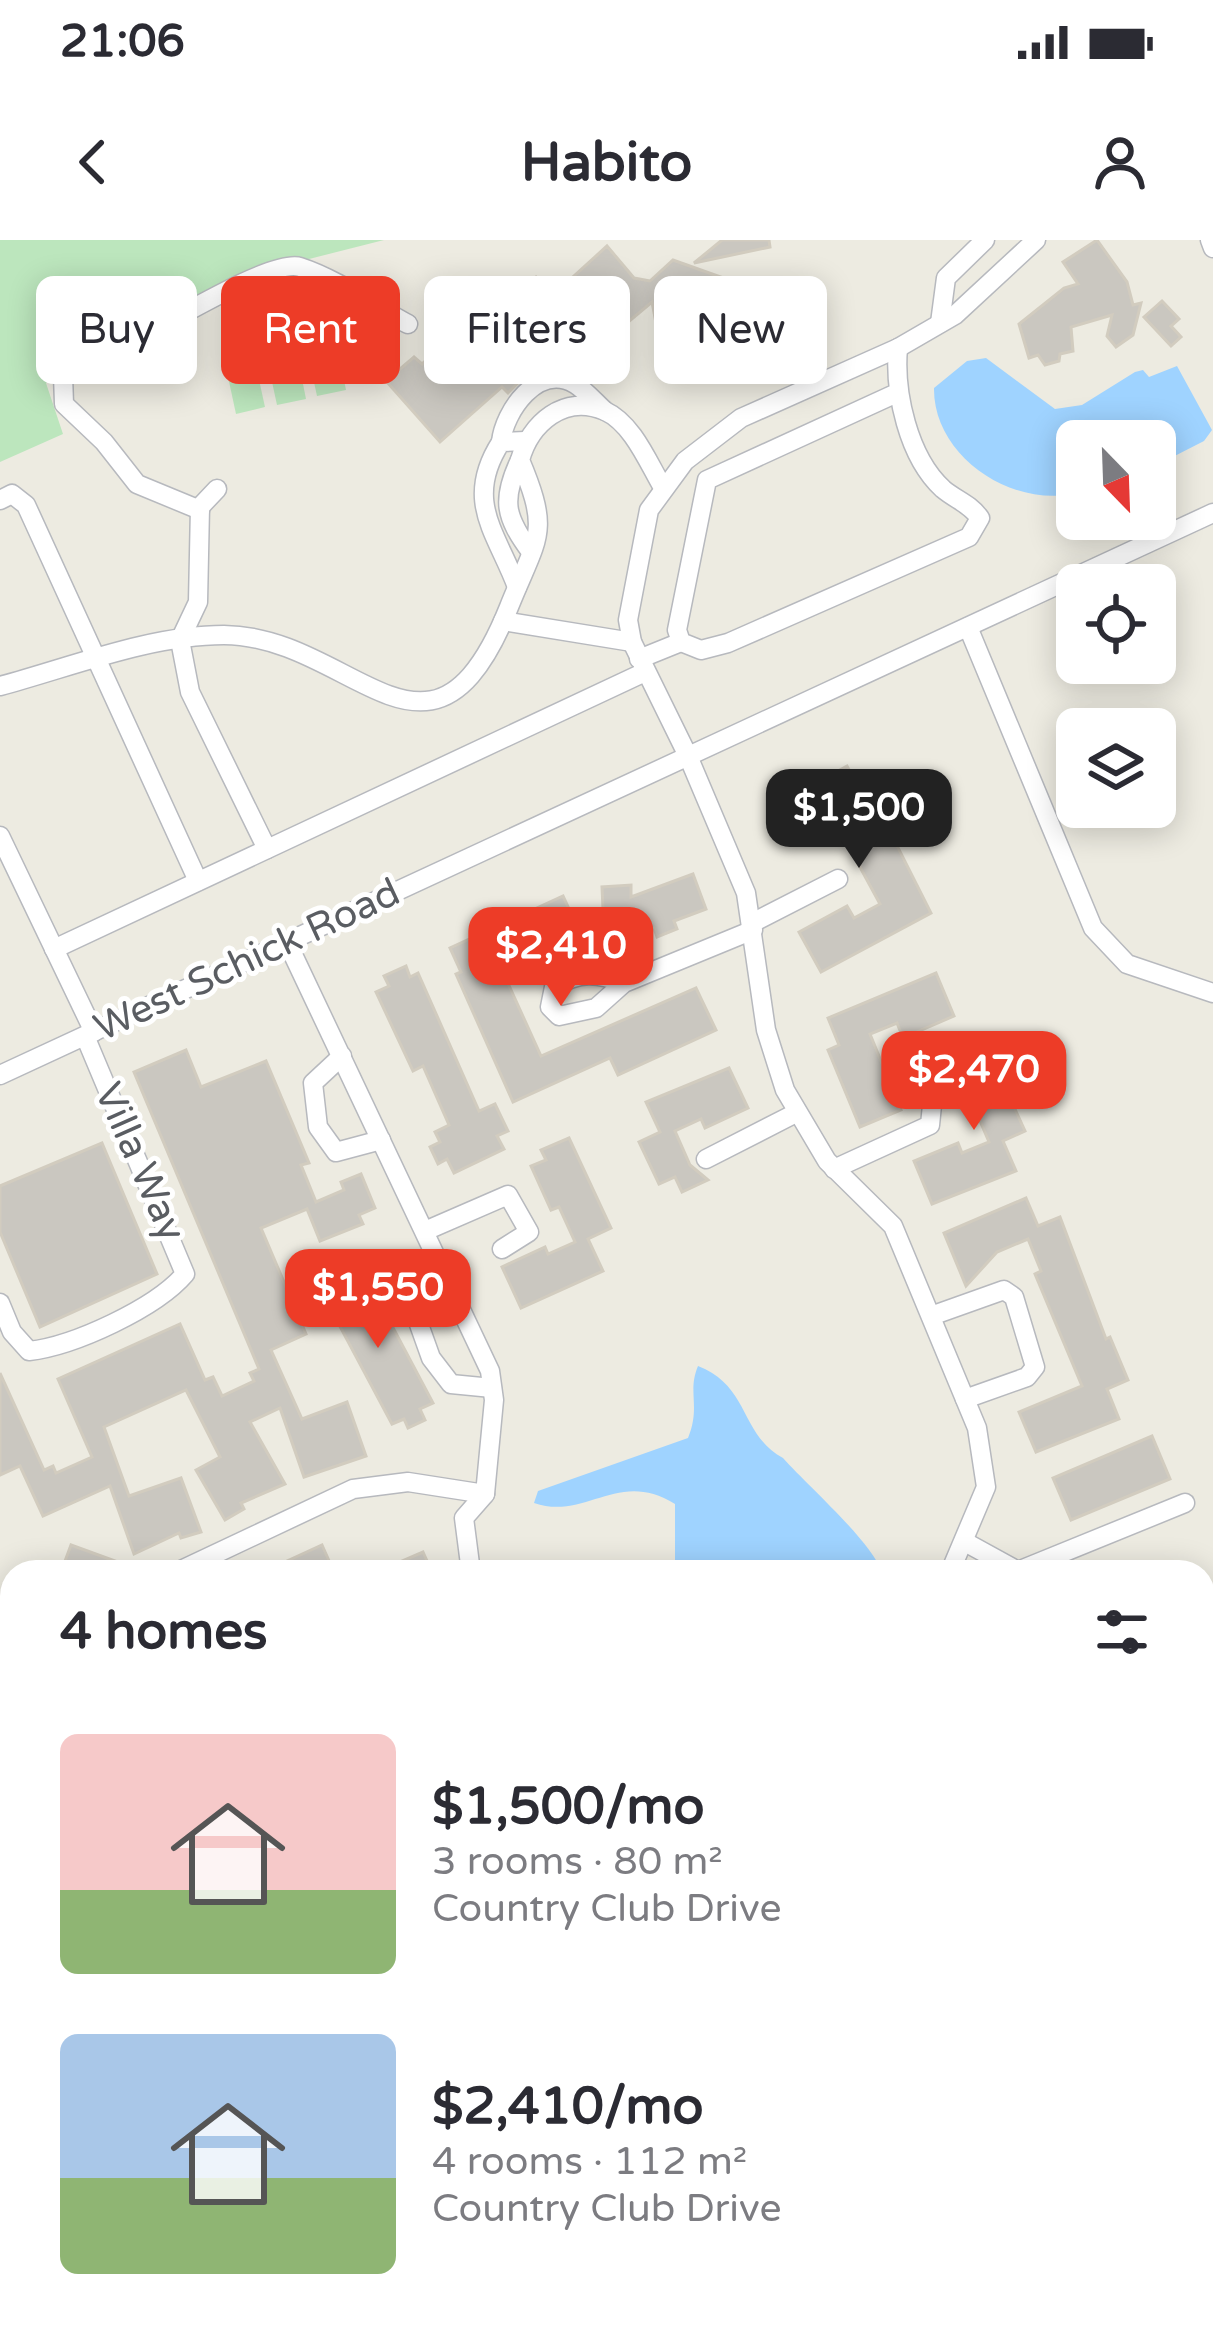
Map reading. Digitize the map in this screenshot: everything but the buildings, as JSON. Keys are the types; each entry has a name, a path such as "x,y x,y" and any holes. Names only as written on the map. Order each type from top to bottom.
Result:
{"street":[{"path":"940,323 946,278 985,240"},
{"path":"956,1560 986,1486 982,1448 893,1226 834,1168 796,1113 766,1030 753,927 731,852 638,658 632,586 649,511 662,485 677,469 741,418 898,348 940,323 989,287 1036,240"},
{"path":"200,510 137,484 104,442 64,404 63,375 95,365 262,271 296,265 408,324"},
{"path":"54,949 267,848 638,658 681,642 700,650 728,643 969,537 980,518 968,502 942,488 915,446 899,392 898,348"},
{"path":"517,587 489,534 485,476 501,442 503,418 537,386 558,379 573,383 632,434 662,485"},
{"path":"677,469 706,480 899,392"},
{"path":"531,552 506,512 505,496 522,451 539,421 560,410 605,411"},
{"path":"501,442 522,451"},
{"path":"0,686 180,640 256,638 302,652 382,694 427,703 471,681 488,657 531,552 541,519 522,451"},
{"path":"681,642 677,630 706,480"},
{"path":"217,489 200,510 198,602 180,640 190,692 267,848"},
{"path":"0,500 13,494 26,505 198,881"},
{"name":"West Schick Road","path":"0,1075 1213,513"},
{"path":"503,621 638,658"},
{"path":"968,627 1093,928 1126,964 1213,992"},
{"path":"0,836 89,1034"},
{"path":"624,983 753,927 838,879"},
{"path":"287,942 486,1359 492,1388 485,1494 464,1518 469,1560"},
{"name":"Villa Way","path":"0,1304 12,1332 29,1351 50,1348 166,1297 185,1274 89,1034"},
{"path":"342,1057 314,1083 318,1127 336,1152 381,1140"},
{"path":"834,1168 930,1125 932,1105 914,1061"},
{"path":"706,1160 796,1113"},
{"path":"425,1231 508,1196 529,1232 502,1249"},
{"path":"448,1279 411,1302 431,1358 451,1384 492,1388"},
{"path":"931,1316 1004,1290 1014,1297 1035,1367 1027,1377 965,1399"},
{"path":"204,1560 353,1490 408,1482 485,1494"},
{"path":"1056,1560 1185,1503"},
{"path":"965,1542 998,1560"}],"green space":[{"path":"0,240 384,240 242,276 221,276 221,286 197,300 197,276 36,276 36,384 46,384 63,434 0,462"},
{"path":"230,384 260,384 265,407 236,414"},
{"path":"272,384 303,384 306,399 277,405"},
{"path":"314,384 345,384 346,390 317,396"}],"water":[{"path":"986,358 1055,409 1082,405 1135,372 1143,370 1149,377 1177,366 1212,430 1204,441 1176,455 1176,420 1056,420 1056,496 1027,493 981,472 947,435 937,413 934,388 967,361"},
{"path":"698,1366 727,1386 759,1437 876,1560 675,1560 675,1504 655,1494 619,1493 570,1506 534,1503 538,1491 688,1438 694,1417"}]}
